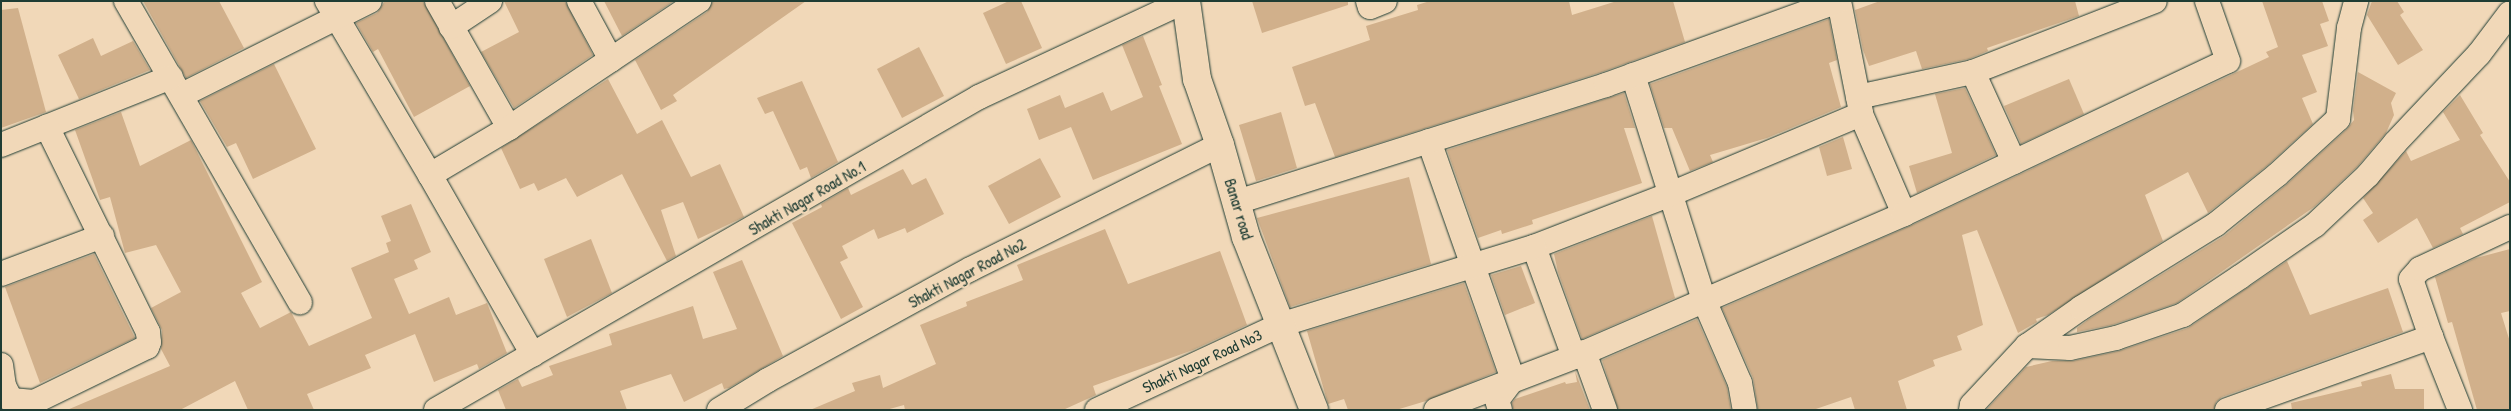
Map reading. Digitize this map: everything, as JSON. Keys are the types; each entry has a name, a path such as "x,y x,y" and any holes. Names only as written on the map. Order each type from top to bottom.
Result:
{"street":[{"path":"126,1 177,86 300,302"},
{"path":"1,145 47,127 177,86 332,10 370,1"},
{"path":"437,1 509,128"},
{"path":"451,27 490,1"},
{"path":"579,1 611,60"},
{"path":"430,174 509,128 699,1"},
{"name":"Banar road","path":"1186,1 1197,79 1220,145 1246,237 1314,410"},
{"name":"Shakti Nagar Road No.1","path":"436,410 979,97 1186,1"},
{"path":"1368,1 1370,7 1385,1"},
{"path":"1237,202 1633,75 1838,1 1860,105 1904,214"},
{"name":"Shakti Nagar Road No3","path":"1097,410 1280,325 1534,247 1671,194 1860,105 1973,72 2155,1"},
{"path":"1436,410 1579,354 1904,214 2228,61 2207,1"},
{"path":"1971,410 1972,405 2027,346 2081,308 2215,225 2277,175 2338,119 2349,28 2356,1"},
{"path":"332,10 430,174 533,354"},
{"path":"2027,346 2070,348 2116,338 2183,315 2240,277 2315,225 2368,175 2395,143 2479,54 2510,13"},
{"path":"1973,72 2014,162"},
{"path":"1633,75 1704,300 1740,383 1745,410"},
{"path":"1,365 4,386 11,400 34,402 147,347 150,336 47,127"},
{"path":"1429,141 1513,379"},
{"name":"Shakti Nagar Road No2","path":"719,410 768,380 971,270 1220,145"},
{"path":"2460,410 2431,337 2411,279 2420,269 2510,228"},
{"path":"1,274 102,236"},
{"path":"1534,247 1605,410"},
{"path":"2227,410 2431,337"},
{"path":"1500,410 1497,400 1513,379"}],"building":[{"path":"143,1 219,1 244,48 186,78"},
{"path":"385,1 423,1 470,86 414,117 378,49 373,52 356,23 377,13"},
{"path":"504,1 565,1 593,55 514,108 481,52 519,32"},
{"path":"604,1 674,1 622,36"},
{"path":"713,1 806,1 673,95 677,101 661,110 635,60 707,12"},
{"path":"1009,1 1021,1 1042,48 1006,64 983,13"},
{"path":"1252,1 1348,1 1348,5 1262,33"},
{"path":"1430,1 1569,1 1572,15 1617,1 1673,1 1685,42 1602,72 1335,157 1315,103 1305,106 1292,67 1370,40 1366,26 1418,10 1417,5"},
{"path":"1880,1 2075,1 2079,16 1987,48 1988,51 1969,59 1922,69 1916,51 1869,66 1863,50 1855,10"},
{"path":"2262,1 2322,1 2329,21 2320,24 2328,46 2302,55 2317,92 2302,98 2313,124 2268,165 2208,213 2188,172 2145,195 2163,241 2048,315 2036,319 2037,322 2018,333 1977,230 1962,235 1983,325 1957,336 1962,350 1933,360 1935,366 1898,381 1907,410 1855,410 1851,397 1813,410 1758,410 1753,378 1722,308 1910,226 2269,57 2266,52 2278,47"},
{"path":"2372,1 2397,1 2404,12 2400,15 2423,50 2398,65 2367,15"},
{"path":"18,8 46,112 1,128 1,10"},
{"path":"1829,19 1837,60 1829,63 1841,107 1767,138 1710,155 1713,162 1690,171 1672,128 1664,128 1650,84"},
{"path":"1143,36 1162,85 1159,86 1182,144 1093,180 1071,127 1039,140 1027,109 1060,95 1065,108 1103,92 1111,111 1143,97 1122,45"},
{"path":"93,38 101,56 133,41 150,70 79,99 58,55"},
{"path":"919,47 944,96 902,118 877,69"},
{"path":"274,64 316,149 253,179 236,143 227,147 200,101"},
{"path":"2358,72 2396,93 2391,103 2394,115 2386,133 2358,166 2314,207 2177,303 2112,325 2077,332 2077,328 2089,319 2224,236 2286,185 2347,129 2354,120 2353,111"},
{"path":"608,79 637,134 662,120 691,177 720,164 744,217 698,239 683,202 661,210 676,256 667,261 622,174 577,197 566,178 538,191 534,183 520,189 501,148"},
{"path":"2069,79 2084,114 2021,144 2004,106"},
{"path":"802,81 838,162 811,178 807,167 800,170 773,111 765,114 757,98"},
{"path":"1965,88 1996,155 1917,193 1909,166 1952,153 1935,94"},
{"path":"1624,93 1635,128 1624,128 1642,183 1532,220 1533,224 1502,234 1501,230 1478,238 1447,150"},
{"path":"2460,95 2483,133 2480,135 2510,182 2510,202 2460,228 2463,234 2433,248 2417,218 2378,243 2363,220 2373,213 2363,198 2406,151 2411,161 2460,140 2443,112"},
{"path":"121,112 140,166 191,140 262,282 241,293 260,328 291,312 309,346 372,318 351,268 389,252 386,243 391,241 381,216 411,204 431,252 414,260 418,269 394,279 409,314 449,297 456,315 487,303 507,353 479,369 477,364 434,382 415,334 365,355 371,368 307,394 314,410 248,410 235,381 180,410 67,410 170,366 161,349 162,330 151,308 181,292 156,245 125,253 110,197 100,200 75,130"},
{"path":"1281,112 1297,168 1256,181 1239,125"},
{"path":"1843,137 1852,169 1827,176 1819,147"},
{"path":"1040,158 1061,197 1009,224 988,186"},
{"path":"903,169 912,185 926,178 944,214 907,233 905,228 878,239 874,229 842,246 848,258 840,262 863,307 841,319 792,223 822,207 821,204 848,188 851,195"},
{"path":"1409,177 1431,264 1290,307 1257,218"},
{"path":"1652,216 1675,298 1582,339 1558,272 1554,254"},
{"path":"1105,229 1128,284 1220,251 1247,325 1193,350 1093,386 1096,395 1063,410 905,410 904,405 886,410 810,410 855,391 852,383 880,375 883,388 936,364 920,325 967,306 966,302 1023,280 1017,265"},
{"path":"591,239 612,293 567,317 544,259"},
{"path":"2510,249 2510,311 2501,313 2510,342 2510,410 2477,410 2452,322 2448,323 2435,277 2476,258"},
{"path":"94,254 135,338 40,383 5,287"},
{"path":"742,260 783,356 729,388 724,389 722,383 684,402 671,374 620,391 627,410 506,410 498,390 518,379 522,387 553,375 549,366 612,345 609,334 693,306 703,339 737,329 713,272"},
{"path":"2287,261 2310,315 2388,288 2403,332 2222,397 2216,402 2214,410 1986,410 2026,367 2052,361 2073,361 2119,351 2188,328"},
{"path":"1521,266 1535,303 1505,315 1491,275"},
{"path":"1464,283 1496,372 1426,401 1396,410 1348,410 1344,399 1328,404 1307,331"},
{"path":"1697,319 1727,387 1731,410 1618,410 1602,360"},
{"path":"1575,371 1590,410 1513,410 1512,403 1515,399 1565,382 1566,384 1577,382"},
{"path":"2391,374 2395,389 2424,389 2424,410 2292,410 2291,403 2362,386 2361,382"}]}
